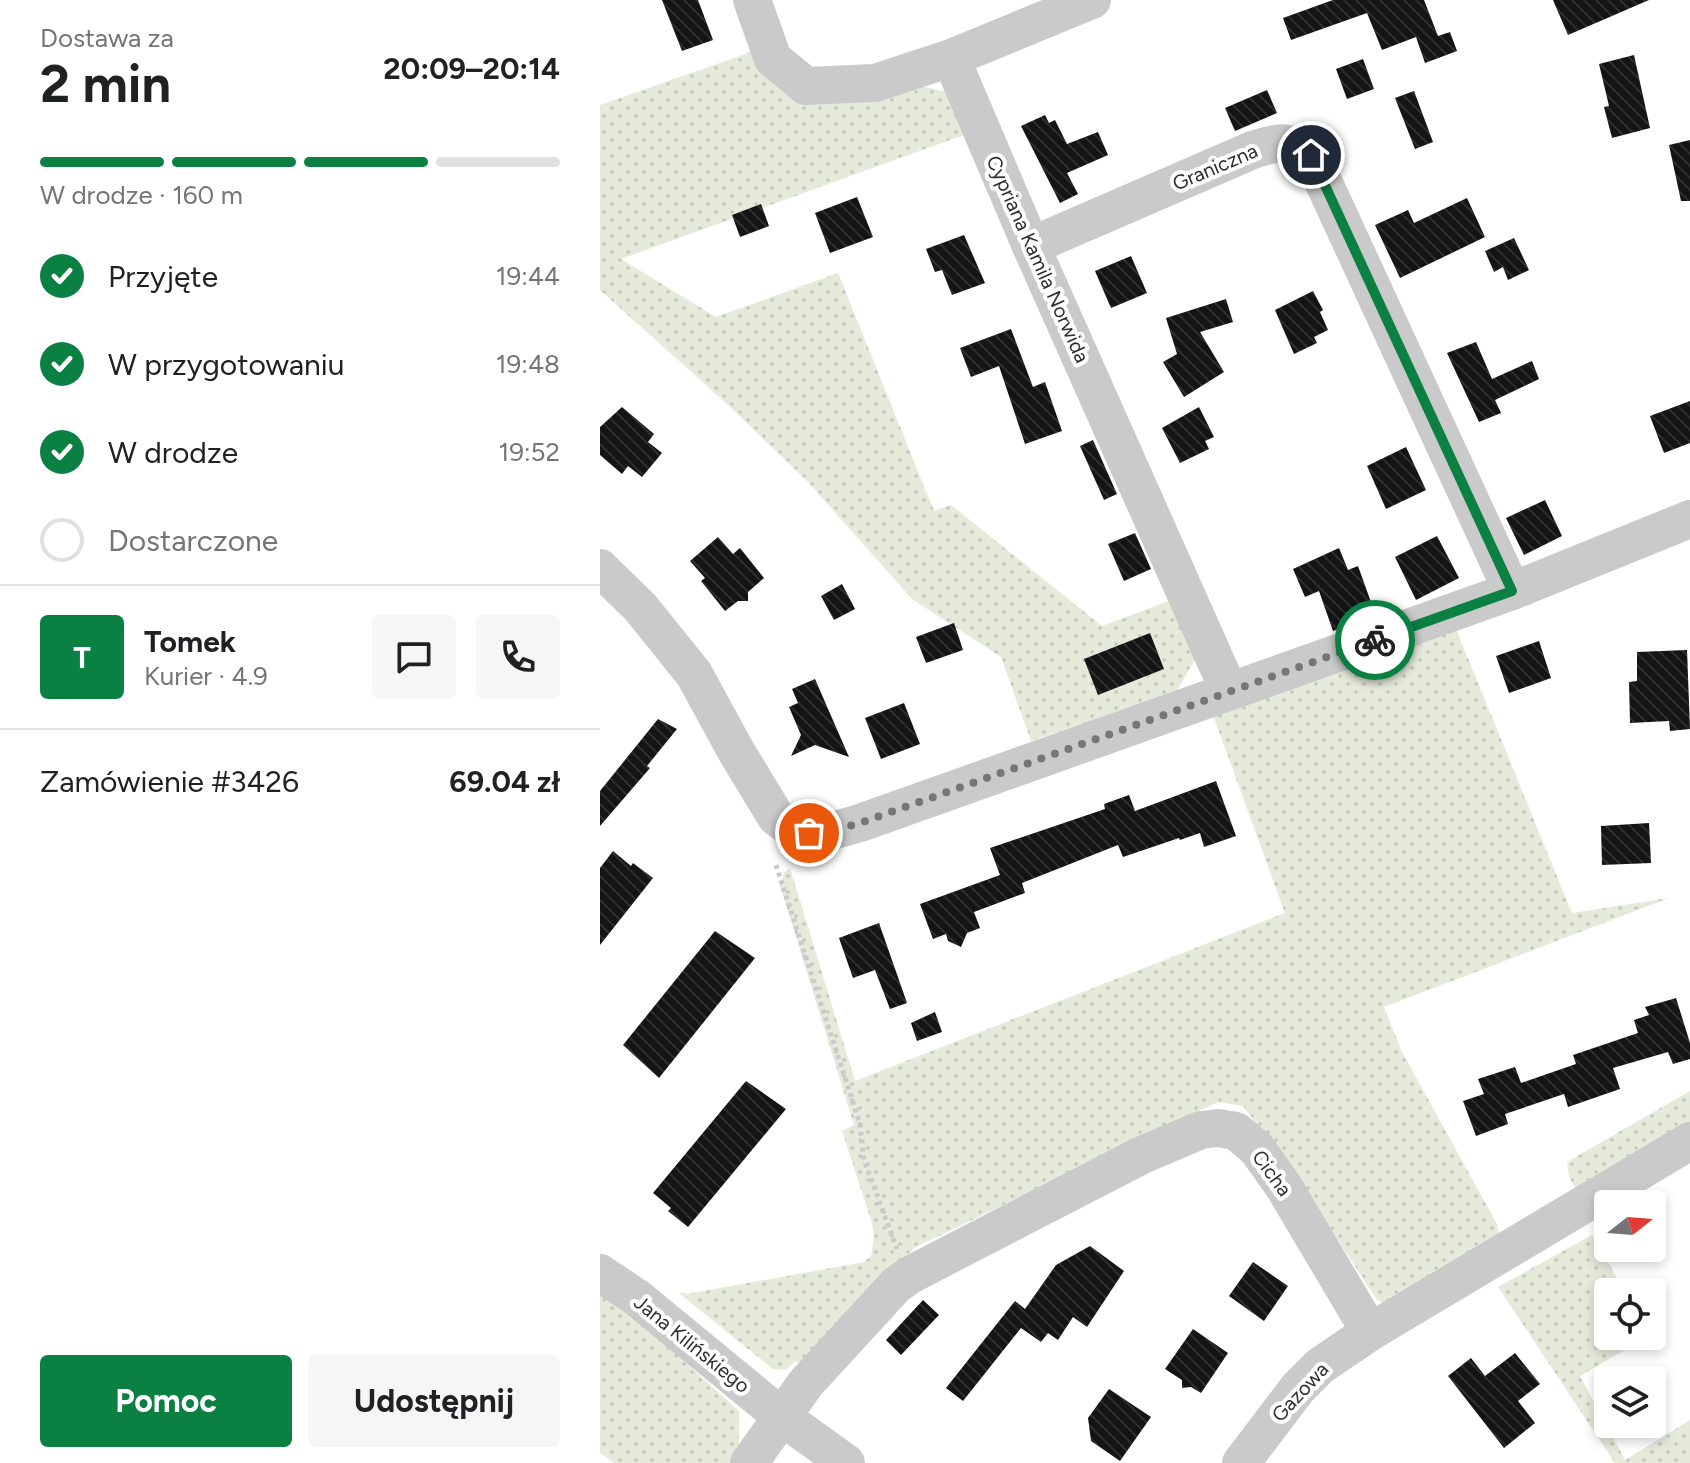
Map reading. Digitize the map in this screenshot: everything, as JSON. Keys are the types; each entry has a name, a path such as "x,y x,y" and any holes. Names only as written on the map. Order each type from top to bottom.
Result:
{"street":[{"path":"752,0 773,59 806,86 875,83 951,58 1092,0"},
{"name":"Cypriana Kamila Norwida","path":"951,58 1229,691"},
{"name":"Graniczna","path":"1031,246 1255,149 1283,142 1311,155 1512,591"},
{"path":"600,568 640,607 694,674 776,817 791,828 825,833 1512,591 1690,519"},
{"name":"Cicha","path":"749,1463 806,1383 896,1285 1142,1155 1201,1130 1218,1128 1236,1131 1257,1149 1284,1187 1370,1332"},
{"path":"1370,1332 1690,1141"},
{"name":"Jana Kilińskiego","path":"600,1273 636,1297 782,1417 846,1463"},
{"name":"Gazowa","path":"1241,1463 1305,1380 1370,1332"}],"path":[{"path":"776,865 860,1124 864,1160 903,1266 910,1275"}],"shaded area":[{"path":"751,52 775,85 921,86 947,92 972,132 621,259 716,317 838,273 934,511 951,505 1102,626 1174,599 1197,656 1176,692 1031,741 1001,657 912,599 807,481 600,290 600,105"},
{"path":"1456,629 1572,913 1669,898 1384,1007 1402,1052 1497,1224 1499,1234 1384,1303 1377,1300 1294,1173 1243,1106 1218,1102 916,1247 888,1272 803,1366 795,1361 786,1370 773,1369 680,1294 864,1262 871,1256 874,1238 872,1223 842,1131 854,1125 780,885 785,871 790,868 855,1081 1285,913 1213,715"},
{"path":"1690,1091 1690,1126 1578,1193 1569,1177 1567,1162"},
{"path":"1592,1235 1594,1262 1608,1262 1617,1278 1594,1278 1594,1350 1625,1350 1580,1376 1594,1402 1594,1431 1498,1287"},
{"path":"600,1294 652,1332 739,1411 739,1451 729,1463 614,1463 600,1453"},
{"path":"1690,1420 1690,1463 1615,1463 1598,1438 1613,1438 1625,1460 1661,1438 1666,1438 1666,1435"}],"building":[{"path":"662,0 698,0 713,40 682,51"},
{"path":"1333,0 1424,0 1438,36 1450,32 1457,51 1425,63 1416,37 1382,50 1367,13 1291,40 1283,18"},
{"path":"1553,0 1649,0 1568,35"},
{"path":"1634,55 1650,128 1612,138 1604,107 1609,106 1599,64"},
{"path":"1363,59 1374,89 1347,99 1336,69"},
{"path":"1267,90 1277,113 1235,131 1225,108"},
{"path":"1414,91 1433,142 1415,149 1395,98"},
{"path":"1045,115 1049,123 1055,120 1067,144 1098,132 1108,155 1067,173 1078,194 1060,203 1021,126"},
{"path":"1690,140 1690,201 1681,201 1669,145"},
{"path":"857,197 873,237 830,253 815,213"},
{"path":"1467,198 1485,237 1400,278 1375,225 1408,210 1414,223"},
{"path":"761,204 769,226 740,237 732,215"},
{"path":"964,235 985,283 952,295 942,270 935,272 926,249"},
{"path":"1514,238 1529,270 1508,280 1503,267 1494,272 1485,251"},
{"path":"1131,256 1147,293 1111,308 1095,271"},
{"path":"1313,291 1323,310 1320,312 1328,330 1314,337 1317,343 1294,354 1275,310"},
{"path":"1226,299 1233,322 1200,332 1224,372 1184,397 1163,362 1177,354 1166,318"},
{"path":"1011,329 1033,387 1045,382 1062,431 1025,444 999,366 971,377 960,348"},
{"path":"1476,342 1492,379 1532,361 1539,379 1495,400 1501,413 1479,422 1447,353"},
{"path":"1690,401 1690,443 1664,453 1650,416"},
{"path":"622,407 654,434 648,442 662,453 642,477 628,466 622,474 600,455 600,427"},
{"path":"1199,407 1214,437 1205,441 1209,449 1180,463 1162,428"},
{"path":"1093,440 1117,494 1104,500 1080,446"},
{"path":"1406,447 1426,490 1386,509 1367,466"},
{"path":"1545,500 1562,536 1524,555 1506,518"},
{"path":"1135,533 1151,569 1124,581 1108,544"},
{"path":"1437,536 1459,578 1416,600 1395,557"},
{"path":"718,537 733,554 740,548 764,578 748,592 748,601 738,601 725,611 701,581 705,578 690,561"},
{"path":"1339,548 1348,570 1358,566 1372,605 1366,607 1369,618 1333,631 1319,591 1305,597 1293,569"},
{"path":"842,584 855,609 834,620 821,596"},
{"path":"954,623 963,650 926,663 916,637"},
{"path":"1150,633 1164,669 1098,695 1084,659"},
{"path":"1539,641 1551,678 1509,693 1496,656"},
{"path":"1687,650 1690,729 1670,731 1669,721 1630,723 1629,682 1637,681 1637,652"},
{"path":"815,679 849,757 815,745 791,756 801,735 789,707 798,703 792,689"},
{"path":"904,703 920,744 881,759 865,718"},
{"path":"658,719 677,729 647,766 650,768 600,826 600,791"},
{"path":"1216,781 1236,836 1204,847 1200,833 1123,857 1118,845 1022,883 1025,893 974,912 980,928 967,933 961,947 948,941 946,934 933,939 920,904 1000,875 990,848 1105,809 1104,804 1129,795 1135,811"},
{"path":"1649,823 1651,863 1602,865 1601,826"},
{"path":"613,851 653,878 600,945 600,868"},
{"path":"879,923 907,1003 890,1009 875,970 853,978 839,938"},
{"path":"715,931 755,958 659,1078 623,1045"},
{"path":"1676,998 1690,1043 1690,1059 1673,1064 1668,1052 1613,1068 1620,1089 1568,1107 1564,1094 1505,1114 1508,1124 1476,1136 1463,1101 1484,1094 1478,1079 1515,1067 1521,1083 1576,1064 1573,1055 1638,1033 1634,1020 1649,1015 1645,1007"},
{"path":"935,1012 942,1032 917,1041 911,1023"},
{"path":"746,1081 786,1109 688,1227 668,1211 671,1208 653,1193"},
{"path":"1090,1246 1124,1271 1087,1327 1073,1317 1058,1340 1048,1333 1041,1342 1021,1328 963,1401 946,1388 1015,1301 1025,1309 1056,1265"},
{"path":"1253,1262 1288,1286 1264,1321 1229,1296"},
{"path":"923,1300 939,1315 901,1355 886,1340"},
{"path":"1193,1329 1228,1353 1201,1393 1191,1387 1182,1388 1182,1380 1165,1369"},
{"path":"1515,1353 1540,1384 1518,1401 1535,1423 1504,1448 1448,1376 1471,1358 1485,1376"},
{"path":"1109,1389 1151,1417 1120,1461 1091,1441 1088,1418"}],"way so far":[{"path":"809,833 825,833 860,823 1375,640"}],"route":[{"path":"1311,155 1512,591 1375,640"}]}
